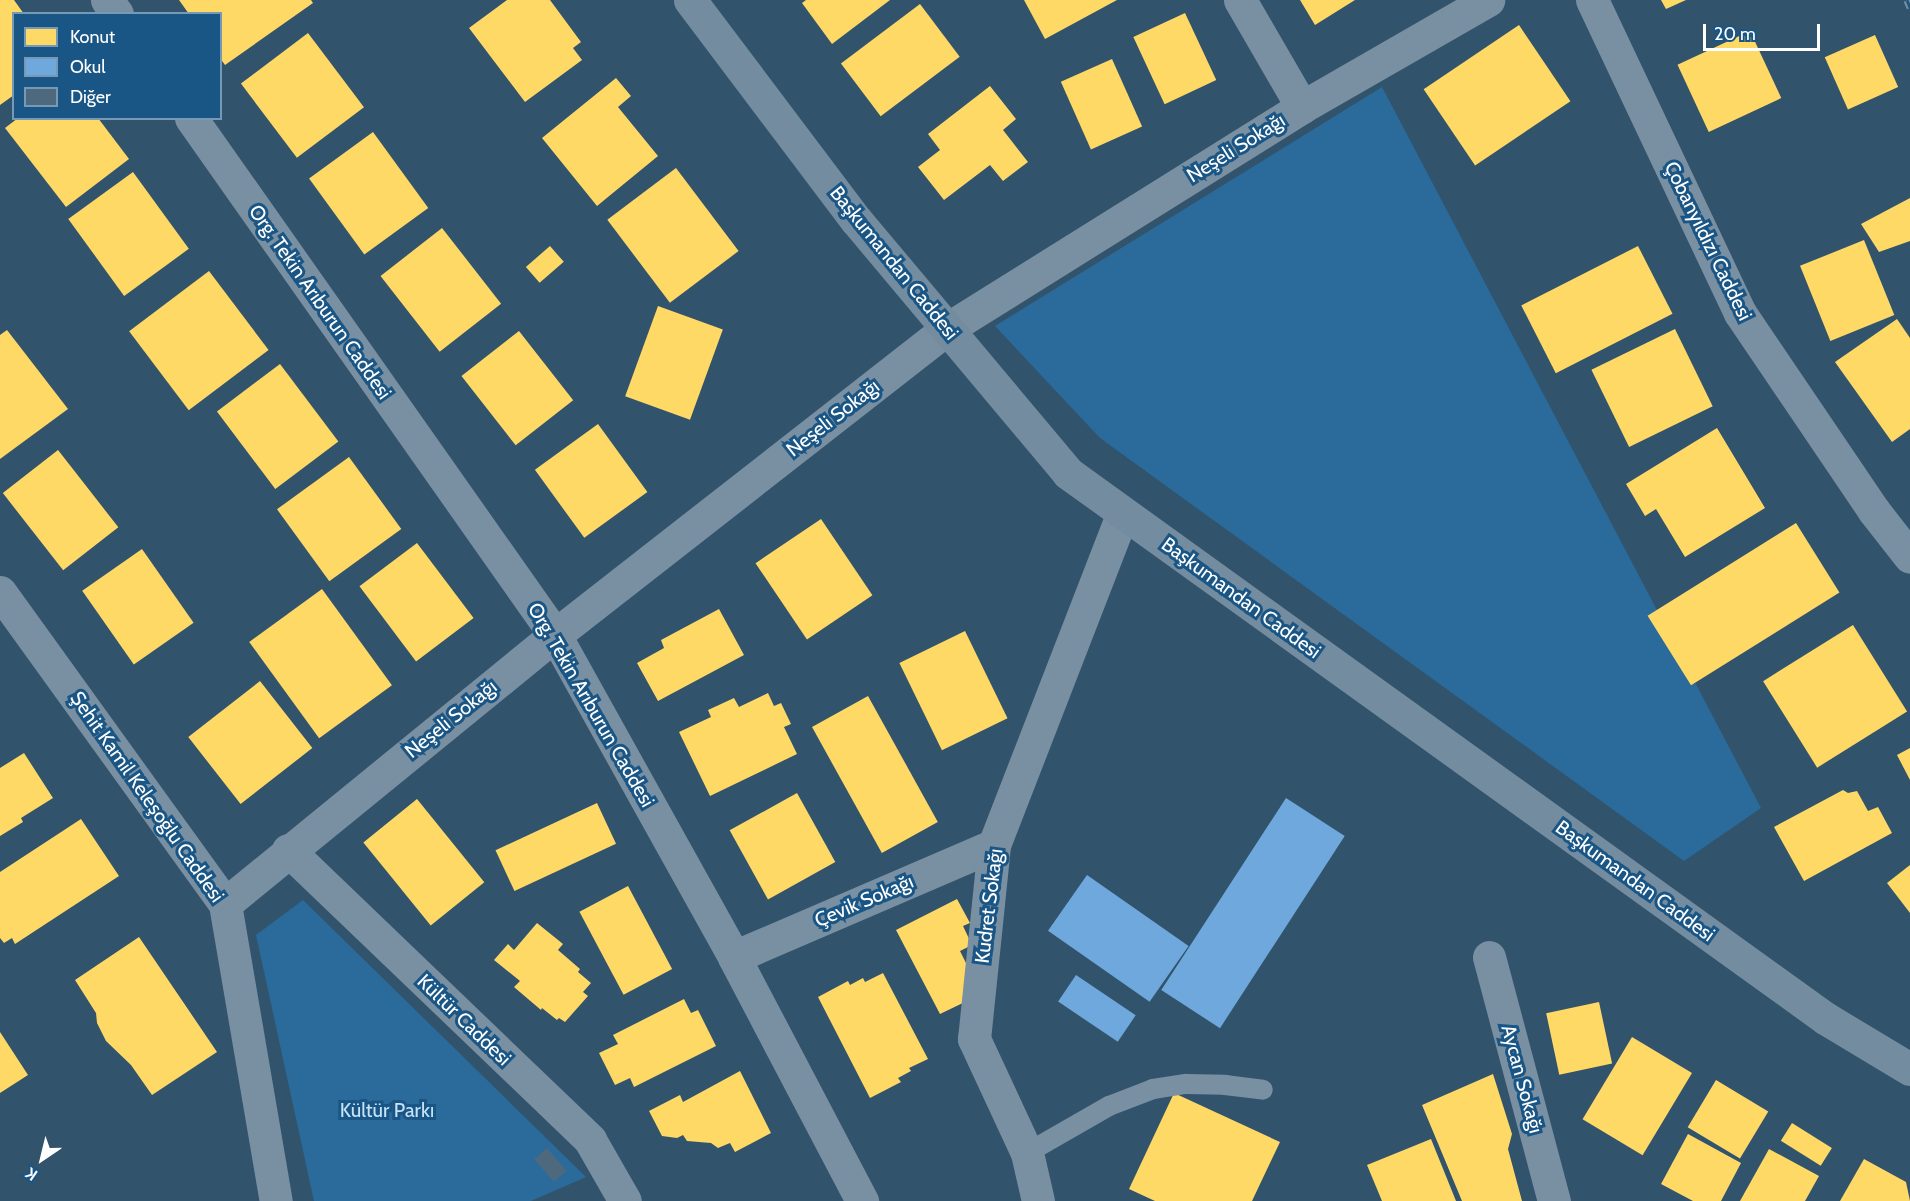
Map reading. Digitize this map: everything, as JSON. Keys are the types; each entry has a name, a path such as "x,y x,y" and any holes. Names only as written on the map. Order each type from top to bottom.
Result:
{"street":[{"name":"Başkumandan Caddesi","path":"690,0 856,220 1068,473 1825,1017 1910,1069"},
{"path":"1240,0 1302,107"},
{"name":"Neşeli Sokağı","path":"225,904 288,850 555,635 948,329 1302,107 1488,0"},
{"name":"Çobanyıldızı Caddesi","path":"1592,0 1740,313 1874,511 1910,557"},
{"name":"Org. Tekin Arıburun Caddesi","path":"192,120 555,635 734,957 862,1201"},
{"name":"Kudret Sokağı","path":"1038,1201 1027,1153 974,1039 994,845 1123,513"},
{"name":"Şehit Kamil Keleşoğlu Caddesi","path":"0,592 225,904 276,1201"},
{"name":"Çevik Sokağı","path":"734,957 994,845"},
{"name":"Kültür Caddesi","path":"288,850 590,1140 625,1201"},
{"name":"Aycan Sokağı","path":"1489,957 1554,1201"}],"lane":[{"path":"1027,1153 1110,1106 1153,1089 1186,1084 1225,1085 1263,1090"}],"green space":[{"path":"1382,87 1761,808 1684,861 1100,438 995,326"},
{"name":"Kültür Parkı","path":"303,900 586,1177 531,1201 314,1201 256,935"}],"building: Konut":[{"path":"0,0 14,0 23,12 12,12 12,96 0,105"},
{"path":"179,0 311,0 313,3 225,65 222,61 222,12 188,12"},
{"path":"507,0 550,0 581,42 573,48 582,60 525,102 469,28"},
{"path":"806,0 890,0 832,44 802,3"},
{"path":"1024,0 1117,0 1045,39"},
{"path":"1300,0 1355,0 1315,25"},
{"path":"1661,0 1686,0 1666,9"},
{"path":"920,4 960,57 881,116 841,64"},
{"path":"1185,13 1216,80 1165,104 1133,37"},
{"path":"1519,25 1570,101 1475,166 1424,89"},
{"path":"1750,31 1781,98 1709,132 1677,65"},
{"path":"308,33 364,107 297,158 241,84"},
{"path":"1875,35 1898,87 1848,109 1825,57"},
{"path":"1112,59 1142,127 1091,149 1061,82"},
{"path":"616,78 631,96 618,107 658,156 597,206 542,138"},
{"path":"990,86 1016,119 1003,130 1028,162 1003,181 990,165 944,200 918,167 940,150 928,134"},
{"path":"15,120 100,120 129,159 66,207 5,128"},
{"path":"373,132 428,208 364,254 309,178"},
{"path":"676,168 739,251 670,303 607,220"},
{"path":"133,172 189,249 124,296 68,219"},
{"path":"1910,198 1910,241 1879,252 1861,224"},
{"path":"442,228 501,304 440,352 381,276"},
{"path":"1864,240 1894,315 1830,341 1800,266"},
{"path":"550,246 564,262 540,283 526,267"},
{"path":"1638,246 1673,314 1556,373 1521,305"},
{"path":"209,271 269,350 189,410 129,331"},
{"path":"658,306 723,330 690,420 625,396"},
{"path":"1897,319 1910,338 1910,429 1892,442 1835,362"},
{"path":"1675,329 1713,406 1629,447 1591,370"},
{"path":"7,330 68,409 0,459 0,335"},
{"path":"519,331 573,400 516,445 461,376"},
{"path":"280,364 338,441 275,489 217,412"},
{"path":"598,424 647,492 584,538 535,470"},
{"path":"1717,428 1765,508 1685,557 1656,509 1645,516 1626,484"},
{"path":"58,450 118,527 63,570 3,493"},
{"path":"349,457 401,529 329,581 277,509"},
{"path":"821,519 872,595 807,639 756,563"},
{"path":"1796,523 1839,593 1691,685 1648,616"},
{"path":"417,543 474,618 416,661 359,586"},
{"path":"142,549 194,623 134,665 82,591"},
{"path":"322,589 392,685 319,738 249,642"},
{"path":"719,609 744,655 658,701 637,663 664,648 661,640"},
{"path":"1853,625 1907,712 1817,768 1763,681"},
{"path":"965,631 1008,718 942,750 899,663"},
{"path":"260,681 312,748 241,804 188,737"},
{"path":"768,693 774,706 781,703 791,724 784,727 797,754 710,796 679,732 711,717 708,710 734,698 739,707"},
{"path":"868,696 938,822 882,853 812,727"},
{"path":"1910,748 1910,780 1897,755"},
{"path":"24,753 53,798 21,818 23,822 0,836 0,768"},
{"path":"1843,790 1848,793 1857,791 1868,811 1878,807 1892,833 1804,881 1774,827"},
{"path":"797,793 835,862 768,899 730,830"},
{"path":"417,799 484,882 431,926 363,842"},
{"path":"597,803 616,844 515,891 495,850"},
{"path":"81,819 119,876 15,944 12,938 4,943 0,938 0,872"},
{"path":"1910,865 1910,913 1887,883"},
{"path":"628,886 672,969 624,995 579,912"},
{"path":"957,899 970,923 963,926 972,945 960,951 971,973 967,1001 940,1014 896,930"},
{"path":"537,923 563,944 558,950 580,969 578,972 591,983 583,992 588,996 565,1022 559,1018 557,1020 542,1008 541,1010 514,987 520,981 494,960 508,944 514,950"},
{"path":"139,937 217,1052 152,1095 131,1065 106,1041 97,1023 96,1013 75,980"},
{"path":"883,973 928,1059 909,1068 911,1071 898,1078 901,1082 870,1098 818,997 848,981 850,985 863,978 865,982"},
{"path":"684,999 691,1013 698,1010 716,1046 634,1087 630,1078 615,1085 599,1053 618,1044 613,1035"},
{"path":"1599,1002 1612,1064 1559,1075 1546,1013"},
{"path":"0,1032 28,1075 0,1093"},
{"path":"1632,1037 1692,1073 1643,1155 1583,1119"},
{"path":"740,1071 771,1133 735,1152 730,1143 718,1148 711,1143 687,1141 683,1135 677,1138 662,1136 649,1111 680,1095 683,1102"},
{"path":"1493,1074 1512,1134 1508,1149 1522,1201 1462,1201 1422,1105"},
{"path":"1716,1080 1768,1111 1740,1159 1688,1127"},
{"path":"1174,1093 1280,1142 1252,1201 1155,1201 1129,1189"},
{"path":"1792,1123 1832,1148 1821,1166 1781,1141"},
{"path":"1688,1134 1741,1163 1721,1201 1693,1201 1661,1184"},
{"path":"1431,1139 1456,1201 1382,1201 1367,1165"},
{"path":"1769,1149 1819,1176 1805,1201 1740,1201"},
{"path":"1864,1159 1906,1182 1910,1201 1840,1201"}],"building: Okul":[{"path":"1286,798 1345,836 1220,1028 1161,990"},
{"path":"1087,875 1189,946 1150,1002 1048,931"},
{"path":"1076,975 1136,1015 1118,1042 1058,1002"}],"building: Diğer":[{"path":"547,1148 567,1171 554,1182 534,1159"}],"railway":[{"path":"1907,0 1910,7"}]}
